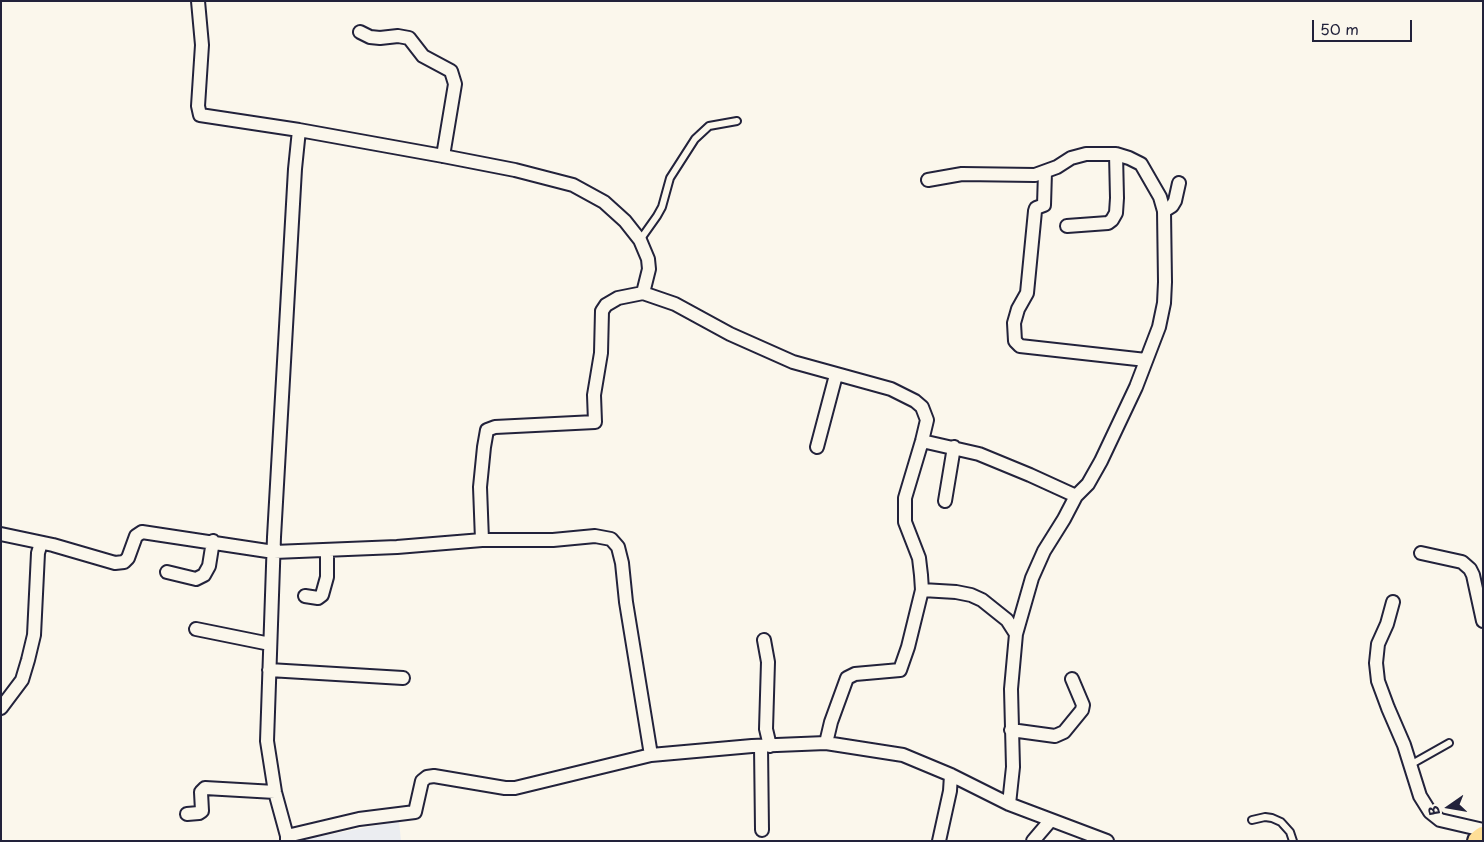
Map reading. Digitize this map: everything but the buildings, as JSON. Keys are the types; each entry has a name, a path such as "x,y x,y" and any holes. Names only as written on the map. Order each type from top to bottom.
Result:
{"highway":[{"path":"1478,841 1483,837"}],"street":[{"path":"198,1 202,45 198,106 200,115 299,130 443,156 515,170 574,185 604,202 625,221 640,240 648,259 649,269 643,292"},
{"path":"360,32 370,37 398,36 409,38 423,56 451,71 456,84 443,156"},
{"path":"299,130 294,179 274,552 267,741 275,792 287,838 359,819 415,812 422,781 427,777 434,776 504,788 515,788 651,755 826,743 903,755 951,775 1009,804 1107,841"},
{"path":"928,180 962,174 1034,174 1045,172 1071,158 1086,154 1116,154 1141,164 1160,197 1164,211 1166,252 1164,303 1158,327 1136,387 1101,461 1088,484 1076,496 1044,551 1036,569 1016,634 1012,667 1013,767 1009,804"},
{"path":"1067,226 1112,220 1116,213 1117,198 1116,154"},
{"path":"1045,172 1044,205 1036,208 1034,211 1027,292 1018,309 1014,323 1015,341 1020,346 1146,360"},
{"path":"1164,211 1172,206 1175,201 1179,183"},
{"path":"482,540 480,487 487,430 495,427 595,422 594,395 601,353 603,307 618,298 643,292 675,304 747,342 793,362 891,390 915,401 922,407 927,420 905,498 905,522 920,558 922,590 908,647 902,669 898,672 855,674 847,678 831,722 826,743"},
{"path":"817,447 836,375"},
{"path":"922,441 979,454 1076,496"},
{"path":"945,501 954,448"},
{"path":"1,534 41,542 115,563 124,562 128,558 136,536 142,532 274,552 397,547 482,540 553,540 595,536 611,539 618,547 622,563 626,602 651,755"},
{"path":"1,708 22,680 28,660 34,635 38,553 41,542"},
{"path":"167,572 196,579 204,576 209,566 213,542"},
{"path":"305,596 318,598 322,595 327,577 328,550"},
{"path":"1421,553 1462,562 1470,569 1483,621"},
{"path":"922,590 956,592 971,595 982,600 1007,620 1016,634"},
{"path":"1393,602 1387,624 1378,644 1376,663 1378,680 1404,746 1420,796 1430,812 1440,820 1483,830"},
{"path":"196,629 270,644"},
{"path":"762,830 768,662 764,640"},
{"path":"270,670 403,678"},
{"path":"1012,730 1055,736 1064,732 1082,710 1083,705 1072,679"},
{"path":"939,841 950,791 951,775"},
{"path":"187,814 202,811 201,792 205,788 275,792"},
{"path":"1033,841 1050,820"}],"lane":[{"path":"640,240 660,212 670,178 695,139 709,126 737,121"},
{"path":"1410,765 1449,743"},
{"path":"1252,820 1265,817 1281,822 1290,832 1293,841"}],"shaded area":[{"path":"399,821 401,841 296,841"}]}
